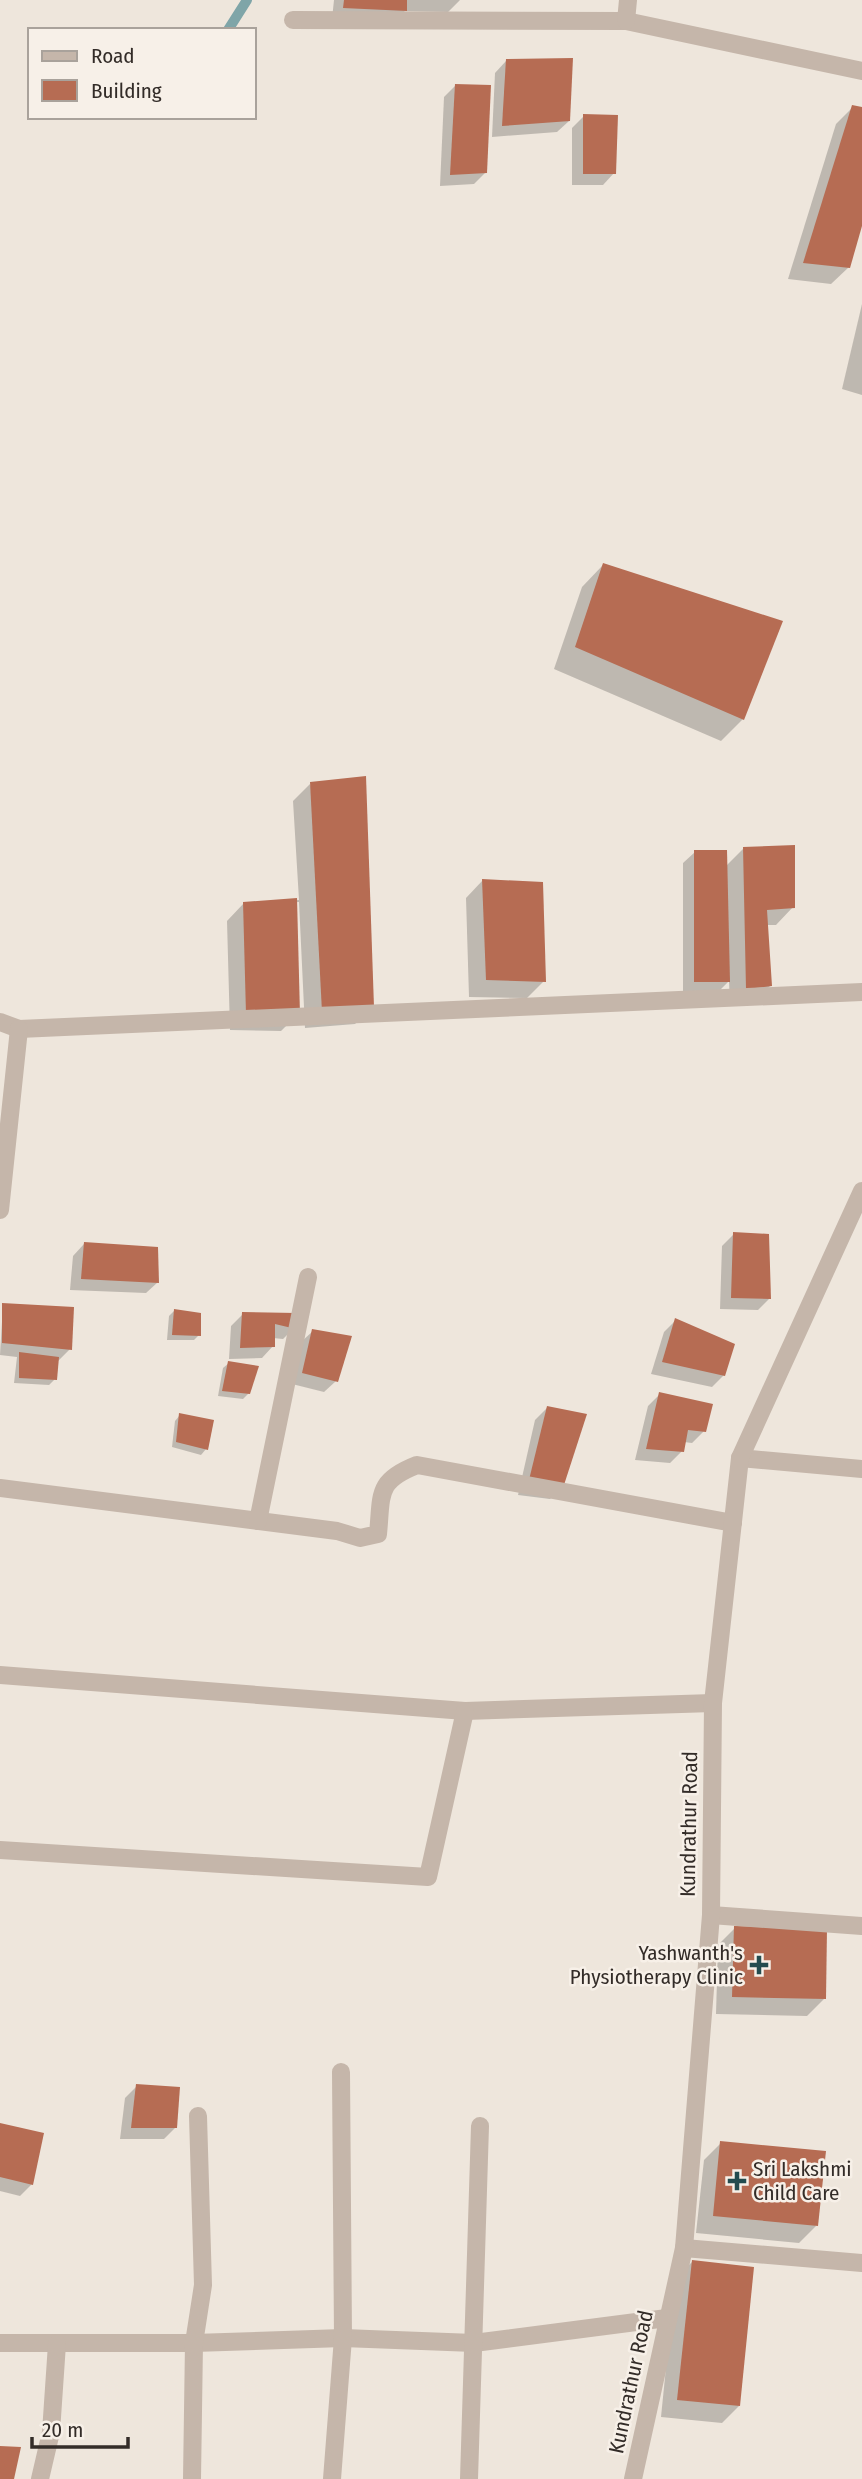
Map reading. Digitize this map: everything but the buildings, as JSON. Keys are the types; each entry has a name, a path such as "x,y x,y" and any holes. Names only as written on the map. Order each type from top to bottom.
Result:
{"street":[{"path":"626,21 628,0"},
{"path":"293,20 626,21 862,71"},
{"path":"0,1022 19,1029 862,992"},
{"path":"0,1210 19,1029"},
{"name":"Kundrathur Road","path":"634,2479 684,2248 711,1915 713,1703 740,1458 862,1191"},
{"path":"258,1521 308,1277"},
{"path":"740,1458 862,1469"},
{"path":"0,1488 337,1531 360,1538 378,1534 383,1489 394,1474 417,1465 733,1522"},
{"path":"0,1675 465,1711 713,1703"},
{"path":"0,1850 428,1877 465,1711"},
{"path":"711,1915 862,1926"},
{"path":"332,2479 343,2338 341,2072"},
{"path":"192,2479 194,2343 202,2285 198,2116"},
{"path":"469,2479 480,2126"},
{"path":"684,2248 862,2263"},
{"path":"0,2343 194,2343 343,2338 474,2343 667,2318"},
{"path":"40,2479 51,2432 57,2344"}],"waterway":[{"path":"229,28 247,0"}],"place":[{"name":"Yashwanth's Physiotherapy Clinic","path":"759,1965"},
{"name":"Sri Lakshmi Child Care","path":"737,2181"}]}
